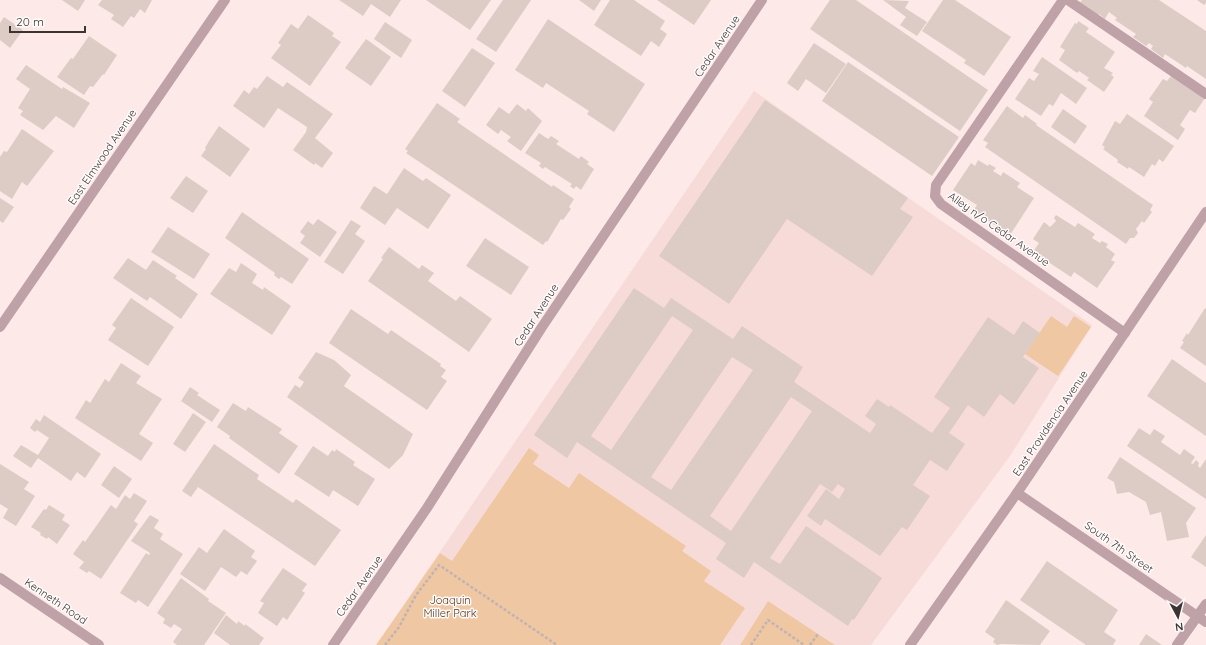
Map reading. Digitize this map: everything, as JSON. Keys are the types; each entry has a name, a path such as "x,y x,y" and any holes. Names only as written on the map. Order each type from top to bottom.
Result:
{"street":[{"name":"East Elmwood Avenue","path":"0,327 224,0"},
{"name":"Cedar Avenue","path":"333,645 427,508 542,328 762,0"},
{"name":"Alley n/o Cedar Avenue","path":"1063,0 936,185 935,196 941,204 1125,333"},
{"path":"1068,0 1206,94"},
{"name":"East Providencia Avenue","path":"910,645 1017,493 1206,212"},
{"name":"South 7th Street","path":"1017,493 1206,622"},
{"name":"Kenneth Road","path":"0,578 99,645"},
{"path":"1177,645 1206,604"}],"path":[{"path":"385,645 399,627 416,595 439,566 557,645"},
{"path":"751,645 768,620 804,645"},
{"path":"810,645 818,634"}],"shaded area":[{"path":"754,91 1092,325 1010,456 871,645 835,645 768,601 740,645 535,645 426,590 418,584"}],"green space":[{"path":"1051,316 1067,327 1074,316 1091,327 1058,376 1025,354"},
{"name":"Joaquin Miller Park","path":"529,448 539,455 533,464 569,488 579,473 686,546 682,551 711,571 704,581 745,608 720,645 376,645 440,553 452,561"},
{"path":"768,601 835,645 740,645"}],"building":[{"path":"62,0 85,0 78,11"},
{"path":"102,0 152,0 145,13 140,9 134,18 131,16 123,27 111,19 114,15 98,5"},
{"path":"339,0 401,0 390,17 371,4 363,16"},
{"path":"426,0 491,0 470,30"},
{"path":"503,0 531,0 496,52 476,39"},
{"path":"579,0 601,0 594,11"},
{"path":"610,0 634,0 665,21 660,29 667,34 659,47 651,41 641,56 594,25"},
{"path":"657,0 711,0 694,25"},
{"path":"830,0 856,0 988,90 960,131 810,29"},
{"path":"883,0 909,1 905,8 927,22 917,36 900,25 906,17"},
{"path":"943,0 955,0 1011,37 984,76 964,63 966,60 922,31"},
{"path":"1082,0 1159,0 1206,31 1206,79 1187,66 1186,68 1165,54 1163,58 1151,49 1153,46 1149,43 1146,46 1133,37 1136,34 1115,20 1117,18 1109,12 1105,19 1099,14 1097,17 1079,4"},
{"path":"1197,0 1206,0 1206,3 1204,5"},
{"path":"308,15 334,33 332,36 341,42 310,86 271,58 281,45 278,43 291,24 298,29"},
{"path":"4,17 23,30 10,48 0,40 0,23"},
{"path":"548,19 645,84 614,132 587,114 589,111 546,83 543,88 515,70"},
{"path":"1078,21 1089,28 1086,32 1115,52 1104,68 1113,73 1111,75 1114,77 1104,92 1087,80 1089,78 1079,71 1077,73 1059,60 1065,50 1060,47 1075,23 1077,24"},
{"path":"385,22 412,40 401,58 374,39"},
{"path":"89,36 117,55 104,75 103,74 93,87 90,86 84,95 57,77 71,58 73,59"},
{"path":"366,39 391,57 371,86 345,68"},
{"path":"814,43 846,64 826,93 806,79 798,91 787,83"},
{"path":"472,48 495,63 465,107 442,91"},
{"path":"1042,57 1087,88 1076,104 1061,93 1053,106 1049,104 1041,116 1015,99 1029,78 1034,81 1039,74 1033,71"},
{"path":"848,62 959,137 932,176 822,101"},
{"path":"26,65 62,89 63,87 90,103 74,128 56,116 43,130 20,115 23,111 18,108 30,89 16,79"},
{"path":"1172,75 1205,98 1195,113 1190,110 1180,125 1185,129 1178,140 1144,116 1153,102 1149,99 1163,79 1167,81"},
{"path":"267,76 283,87 287,82 333,114 315,138 333,153 322,168 315,163 314,165 293,150 306,132 307,127 278,108 264,128 233,106 244,90 249,94 254,87 257,89"},
{"path":"765,100 908,198 900,209 913,217 872,276 787,219 729,304 659,256"},
{"path":"437,103 460,119 457,122 552,187 553,185 574,199 569,207 571,209 563,220 561,219 547,242 546,241 543,245 406,153 408,151 405,149"},
{"path":"517,104 526,111 528,108 542,121 521,151 507,141 511,137 501,130 498,134 486,125 499,107 509,114"},
{"path":"1007,106 1023,118 1025,115 1037,124 1036,125 1153,205 1150,210 1152,212 1144,223 1142,221 1136,229 1138,233 1134,238 1130,238 1126,244 985,147 988,143 983,140"},
{"path":"1063,109 1087,126 1075,144 1051,127"},
{"path":"1127,114 1174,146 1163,162 1159,159 1155,166 1152,164 1144,177 1129,167 1128,169 1117,162 1118,160 1103,149 1105,147 1102,145 1115,121 1120,124"},
{"path":"219,126 250,149 230,177 201,156"},
{"path":"22,129 54,151 27,186 22,182 12,199 0,191 0,157 4,151 7,152"},
{"path":"539,133 548,139 551,136 559,141 556,144 579,159 581,156 589,162 587,164 594,169 581,190 576,186 574,189 570,186 572,184 545,167 543,169 539,166 541,163 525,153"},
{"path":"978,160 988,166 989,164 996,168 993,171 1001,176 1003,172 1020,183 1017,187 1034,198 1010,235 973,211 977,205 953,190 971,163 975,166"},
{"path":"404,168 423,181 426,178 451,195 428,229 397,208 385,225 360,208 374,186 387,194"},
{"path":"186,176 208,191 193,213 170,198"},
{"path":"0,198 14,207 3,223 0,221"},
{"path":"242,212 309,259 292,284 281,277 279,279 274,275 275,273 225,238"},
{"path":"1056,215 1075,227 1078,223 1095,234 1092,238 1100,243 1102,241 1108,244 1106,247 1115,254 1111,260 1115,262 1097,288 1074,272 1071,277 1033,252 1039,243 1033,239 1044,222 1050,227 1056,221 1054,218"},
{"path":"318,219 337,232 320,257 300,243 305,236 300,232 308,221 313,225"},
{"path":"351,220 361,226 355,234 365,241 343,274 324,262"},
{"path":"168,227 210,254 194,279 151,252"},
{"path":"485,238 529,267 511,295 466,266"},
{"path":"389,247 419,269 422,265 434,273 428,281 456,301 460,296 492,319 469,352 368,281 383,259 381,258"},
{"path":"128,258 146,270 153,260 177,276 175,278 198,294 181,319 150,297 147,301 113,278"},
{"path":"241,263 257,274 252,283 263,290 264,287 291,306 272,335 210,294 229,268 236,272"},
{"path":"634,288 664,308 671,298 733,339 742,326 803,367 794,382 870,433 876,424 865,416 877,399 889,407 890,405 932,433 950,408 934,397 988,317 1014,335 1023,321 1040,333 1023,357 1039,368 1014,405 1000,394 984,417 968,405 949,433 965,444 947,471 930,460 913,485 930,496 907,530 902,527 880,556 825,519 821,526 807,516 826,489 839,499 845,489 838,484 832,492 820,484 770,558 780,564 806,526 882,578 854,620 852,619 848,626 754,562 744,578 716,559 726,543 577,442 567,458 534,435","holes":["672,316 693,330 611,450 591,436","732,357 753,370 671,490 651,477","791,397 812,411 731,531 710,516"]},
{"path":"131,298 174,327 148,366 108,340 116,328 112,325"},
{"path":"1205,308 1206,366 1180,348 1187,333 1188,335"},
{"path":"351,309 388,334 391,330 441,364 440,366 446,370 441,377 447,381 427,410 329,343"},
{"path":"316,352 334,360 351,375 344,386 413,434 403,455 389,469 287,397 295,385 300,388 304,382 298,378"},
{"path":"1172,359 1206,383 1206,436 1147,396"},
{"path":"121,363 141,376 136,383 162,399 139,434 153,443 141,461 75,418 86,400 90,403 105,379 109,382"},
{"path":"190,387 199,393 197,395 220,410 212,422 181,401"},
{"path":"233,403 246,411 248,407 282,429 279,433 298,446 279,474 229,438 230,436 217,427"},
{"path":"193,413 206,422 185,452 173,444"},
{"path":"44,415 101,454 85,478 77,472 71,481 38,458 31,468 13,456 21,445 38,455 49,438 37,430 35,432 30,428 36,419 40,422"},
{"path":"1139,428 1150,435 1154,429 1165,436 1161,442 1180,455 1184,449 1195,457 1191,463 1193,464 1196,460 1199,463 1198,466 1200,468 1206,459 1206,499 1127,446"},
{"path":"214,444 259,475 257,479 293,503 296,499 341,530 315,566 198,487 191,497 182,491"},
{"path":"313,446 328,456 332,450 335,452 336,449 355,462 353,465 375,479 358,506 333,490 329,497 294,474"},
{"path":"1120,457 1196,508 1186,523 1189,537 1167,541 1161,512 1150,515 1146,502 1129,492 1117,494 1114,482 1107,478"},
{"path":"0,464 29,482 24,489 35,496 16,526 3,518 8,509 0,504"},
{"path":"114,466 132,479 119,498 101,485"},
{"path":"134,493 147,501 134,521 138,524 101,579 89,571 87,573 79,568 84,562 73,554 83,540 85,542 111,505 116,509 125,495 130,499"},
{"path":"49,505 65,515 62,520 70,525 57,544 48,537 47,539 40,535 41,533 31,527 44,509 46,510"},
{"path":"150,515 159,520 154,528 163,534 160,539 183,554 148,607 138,600 136,603 120,593 146,553 149,555 150,553 131,541"},
{"path":"224,529 255,551 251,557 257,561 247,575 241,571 236,577 221,567 205,591 180,574 199,547 207,553"},
{"path":"1206,535 1206,567 1191,557"},
{"path":"1047,561 1118,610 1104,632 1116,640 1113,645 1086,645 1020,600"},
{"path":"283,568 307,584 302,591 305,593 287,620 283,617 277,626 258,613 264,603 260,601"},
{"path":"181,578 209,599 208,601 226,613 204,645 177,645 173,642 182,629 174,624 171,628 163,623 165,619 157,613"},
{"path":"1006,600 1050,631 1040,645 997,645 993,642 995,639 985,632"},
{"path":"226,615 237,624 238,621 245,626 245,624 264,638 259,645 230,645 214,633"},
{"path":"1146,634 1162,645 1139,645"}]}
